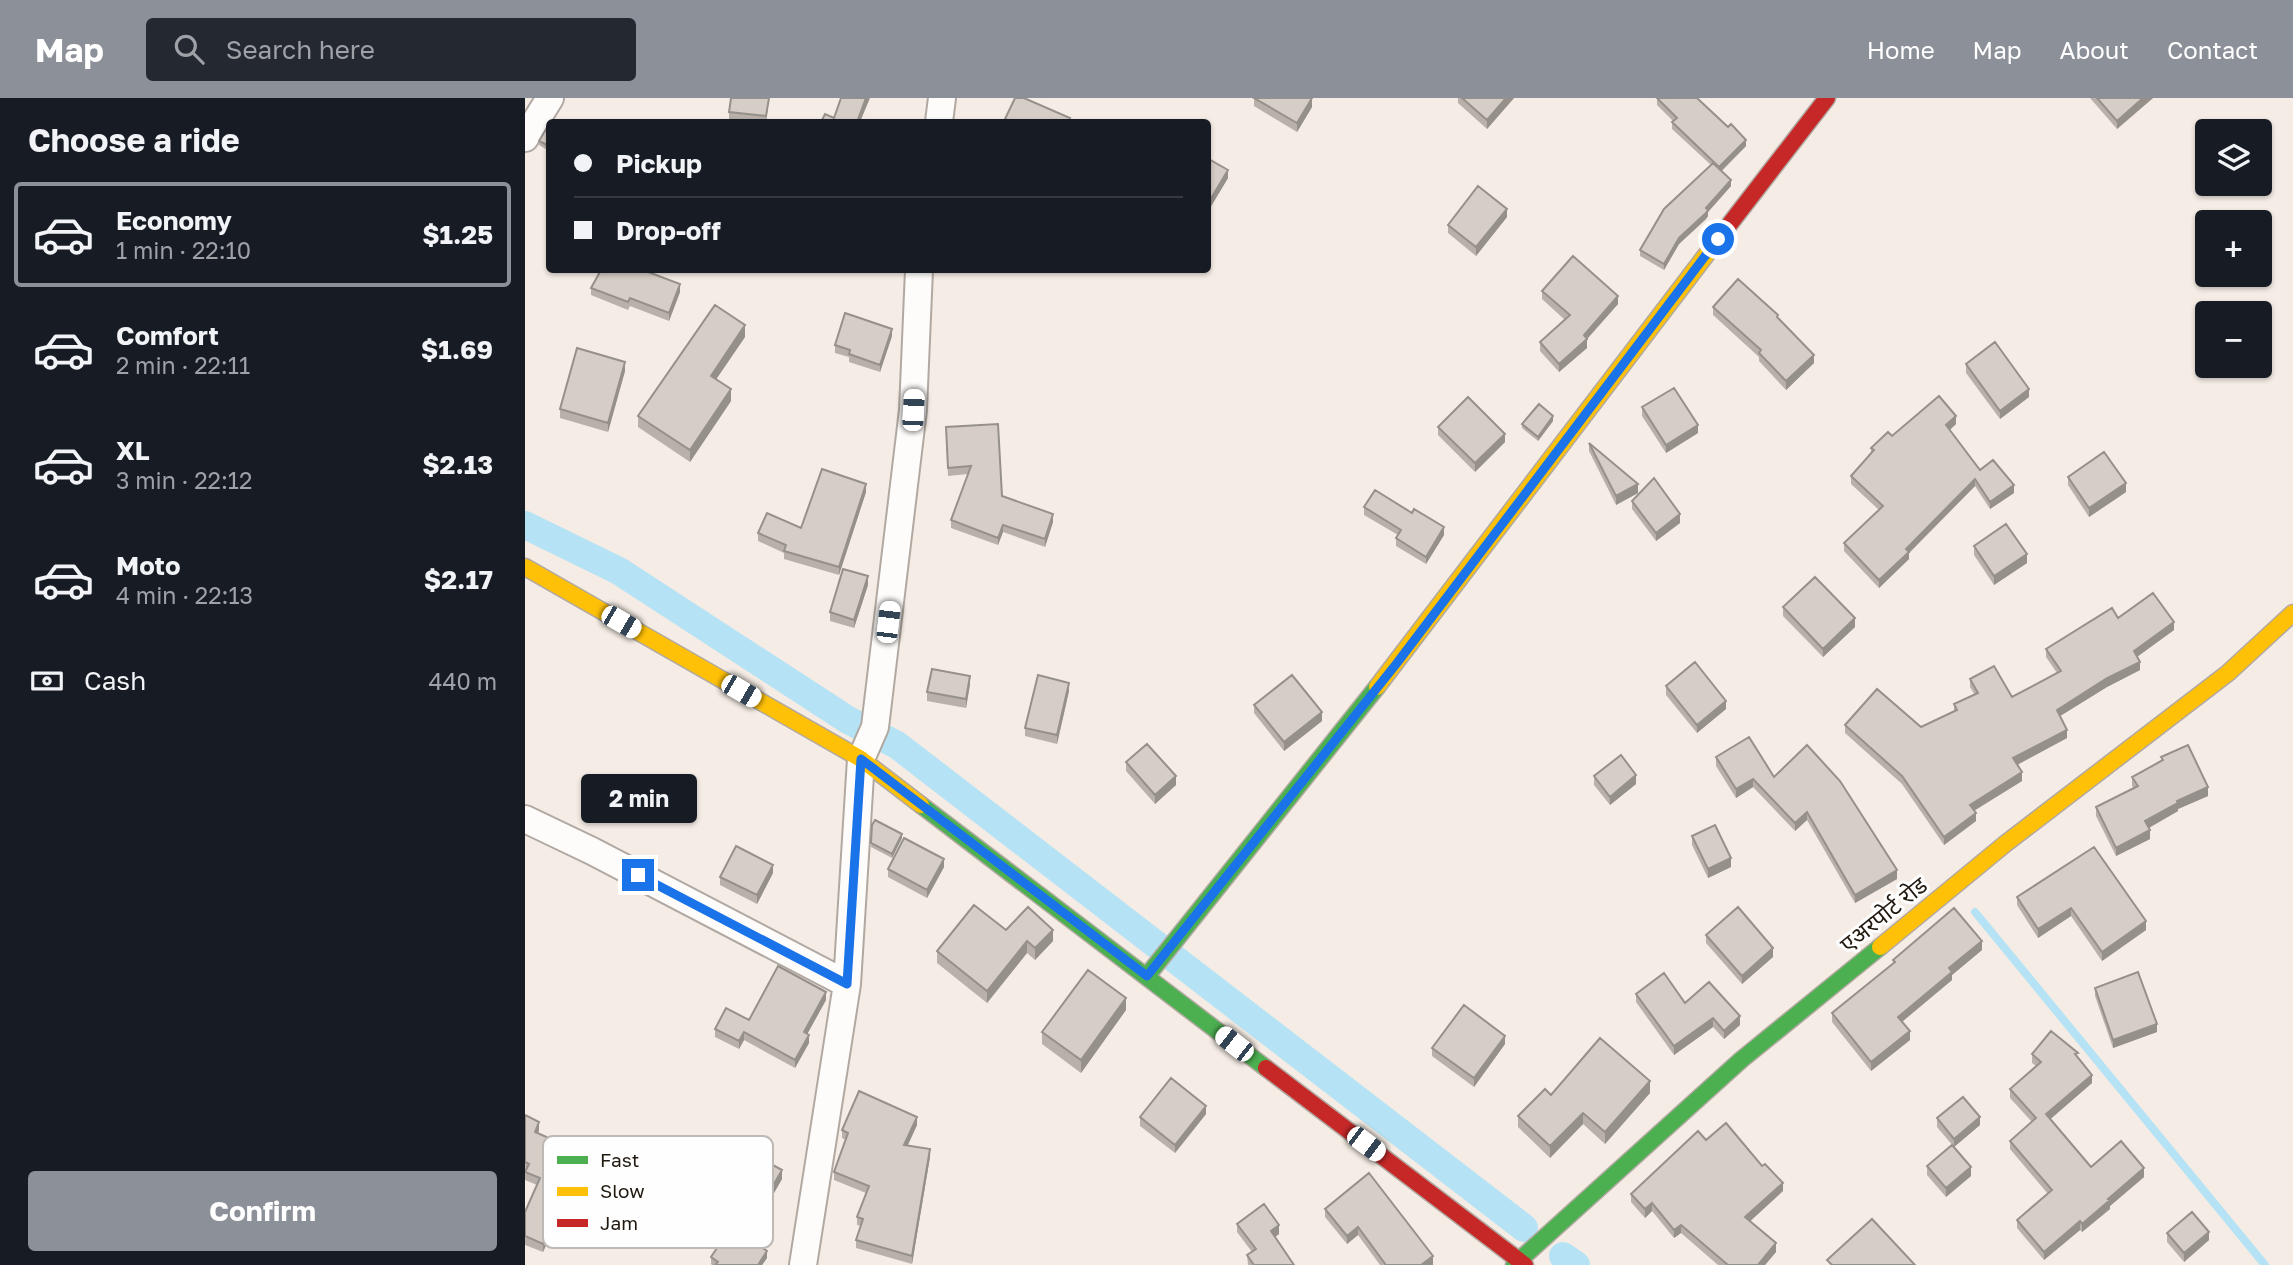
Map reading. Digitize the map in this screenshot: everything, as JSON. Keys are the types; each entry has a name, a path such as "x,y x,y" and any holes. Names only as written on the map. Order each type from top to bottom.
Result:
{"street":[{"path":"525,138 550,98"},
{"path":"939,119 942,98"},
{"path":"1151,971 1397,663 1827,98"},
{"path":"803,1265 847,984 867,744 913,410 919,273"},
{"path":"525,567 867,744 1520,1264"},
{"name":"एअरपोर्ट रोड","path":"1520,1264 1741,1060 2005,844 2228,673 2293,613"},
{"path":"525,819 591,850 847,984"}],"building":[{"path":"731,98 769,98 766,116 729,112"},
{"path":"841,98 866,98 858,119 822,119 825,114 834,118"},
{"path":"1015,98 1024,98 1070,118 1070,119 1005,119"},
{"path":"1254,98 1312,98 1297,123"},
{"path":"1462,98 1506,98 1487,120"},
{"path":"1657,98 1697,98 1728,127 1731,124 1746,140 1719,167 1672,122 1677,118"},
{"path":"2097,98 2143,98 2117,121"},
{"path":"546,129 546,144 539,141"},
{"path":"1211,160 1228,170 1211,198"},
{"path":"1713,163 1731,180 1706,208 1706,213 1679,238 1664,264 1640,250 1664,209"},
{"path":"1478,186 1507,209 1476,247 1448,225"},
{"path":"1573,256 1618,296 1584,335 1587,339 1559,364 1540,342 1570,315 1542,291"},
{"path":"599,273 651,273 680,284 669,313 630,298 628,302 591,288"},
{"path":"1738,279 1778,315 1814,355 1786,381 1759,353 1761,350 1713,307"},
{"path":"715,305 745,325 711,376 731,389 690,450 638,416"},
{"path":"845,313 892,329 880,365 849,354 850,350 835,345"},
{"path":"1995,342 2029,389 2000,411 1966,364"},
{"path":"577,348 625,362 608,423 560,409"},
{"path":"1674,388 1698,425 1666,445 1642,407"},
{"path":"1939,396 1956,416 1946,425 1980,470 1993,460 2014,485 1990,502 1975,479 1906,549 1909,552 1879,580 1844,543 1883,506 1851,476 1874,450 1871,448 1888,432 1892,436"},
{"path":"1468,397 1505,434 1475,463 1438,427"},
{"path":"1539,404 1553,416 1538,437 1522,424"},
{"path":"998,424 1002,496 1053,514 1045,539 1003,525 998,538 951,520 971,466 948,468 946,427"},
{"path":"1589,443 1638,484 1616,496"},
{"path":"2104,452 2126,483 2089,508 2068,477"},
{"path":"822,469 866,484 839,567 784,551 786,545 758,533 767,513 801,528"},
{"path":"1654,478 1680,514 1656,533 1632,501"},
{"path":"1375,490 1412,513 1414,509 1444,527 1426,557 1396,538 1401,530 1364,507"},
{"path":"2006,524 2027,554 1994,576 1974,546"},
{"path":"843,569 868,576 854,620 830,612"},
{"path":"1815,577 1855,618 1823,649 1783,607"},
{"path":"2153,593 2174,622 2134,651 2140,662 2107,678 2057,710 2067,730 2013,758 2022,772 1970,805 1976,813 1944,837 1902,776 1845,725 1877,689 1921,727 1957,710 1954,704 1978,693 1970,679 1994,666 2012,697 2061,671 2046,649 2112,608 2118,618"},
{"path":"1695,662 1726,701 1697,725 1666,686"},
{"path":"932,669 970,676 966,699 927,692"},
{"path":"1038,675 1069,683 1057,735 1025,728"},
{"path":"1292,675 1322,712 1284,742 1254,705"},
{"path":"1749,737 1774,777 1807,745 1840,781 1897,870 1855,895 1807,812 1795,823 1753,779 1736,789 1716,757"},
{"path":"1147,744 1176,776 1155,795 1126,762"},
{"path":"2188,745 2208,787 2177,801 2178,803 2145,821 2150,830 2116,848 2096,807 2138,786 2132,777 2163,760 2161,757"},
{"path":"1621,755 1636,775 1610,797 1594,776"},
{"path":"875,820 902,834 892,854 871,843"},
{"path":"1715,825 1731,858 1708,869 1692,836"},
{"path":"904,838 944,859 927,890 888,869"},
{"path":"736,846 773,865 757,895 720,877"},
{"path":"2094,847 2146,921 2102,952 2071,908 2038,929 2017,897"},
{"path":"974,905 1006,930 1028,907 1053,930 1035,948 1027,941 987,991 937,951"},
{"path":"1738,907 1773,948 1742,976 1706,935"},
{"path":"1954,908 1982,941 1949,968 1952,972 1898,1017 1910,1031 1871,1062 1832,1013 1895,962 1893,960"},
{"path":"778,966 826,992 804,1032 809,1035 795,1060 744,1032 739,1041 715,1029 726,1008 749,1020"},
{"path":"1088,970 1126,998 1081,1060 1042,1032"},
{"path":"2138,972 2157,1024 2113,1040 2095,988"},
{"path":"1664,973 1685,1003 1709,982 1740,1016 1724,1031 1713,1018 1674,1046 1636,994"},
{"path":"1464,1005 1505,1036 1474,1078 1432,1048"},
{"path":"2051,1031 2078,1053 2075,1054 2092,1075 2046,1114 2091,1167 2121,1141 2144,1168 2082,1224 2080,1221 2044,1252 2017,1220 2052,1190 2010,1141 2036,1118 2010,1089 2041,1062 2032,1054"},
{"path":"1600,1038 1650,1081 1605,1132 1583,1113 1550,1146 1518,1116 1545,1089 1551,1095"},
{"path":"1171,1078 1206,1106 1175,1145 1140,1117"},
{"path":"859,1091 917,1117 904,1145 930,1149 912,1256 856,1240 863,1219 857,1217 869,1186 834,1172 848,1133 842,1130"},
{"path":"1963,1097 1980,1117 1954,1139 1937,1118"},
{"path":"525,1115 539,1122 535,1132 544,1136 543,1244 525,1236 525,1212 540,1178 525,1172 529,1164 525,1162"},
{"path":"1726,1123 1762,1166 1765,1164 1783,1183 1745,1217 1776,1243 1758,1265 1728,1265 1681,1225 1674,1230 1652,1203 1645,1209 1631,1194 1698,1131 1706,1140"},
{"path":"1952,1145 1971,1167 1946,1188 1927,1166"},
{"path":"773,1165 782,1170 773,1186"},
{"path":"1369,1173 1433,1256 1421,1265 1386,1265 1358,1227 1347,1236 1325,1209"},
{"path":"1264,1204 1279,1225 1271,1231 1294,1265 1254,1265 1247,1255 1256,1249 1237,1224"},
{"path":"2192,1212 2209,1232 2184,1253 2167,1233"},
{"path":"1872,1219 1915,1265 1832,1265 1827,1260"},
{"path":"717,1248 762,1248 767,1251 758,1265 715,1265 718,1262 711,1257"}],"waterway":[{"path":"525,525 619,571 848,720 897,745 1524,1228"},
{"path":"1975,912 2265,1265"},
{"path":"1563,1256 1576,1265"}],"traffic: fast":[{"path":"1147,976 1377,687"},
{"path":"921,805 1266,1068"},
{"path":"1514,1265 1741,1060 1880,947"}],"traffic: slow":[{"path":"1377,687 1719,238"},
{"path":"525,567 861,759 921,805"},
{"path":"1880,947 2005,844 2228,673 2293,613"}],"traffic: jam":[{"path":"1719,238 1827,98"},
{"path":"1266,1068 1525,1265"}],"route":[{"path":"638,875 847,984 861,759 1147,976 1397,663 1718,239"}]}
